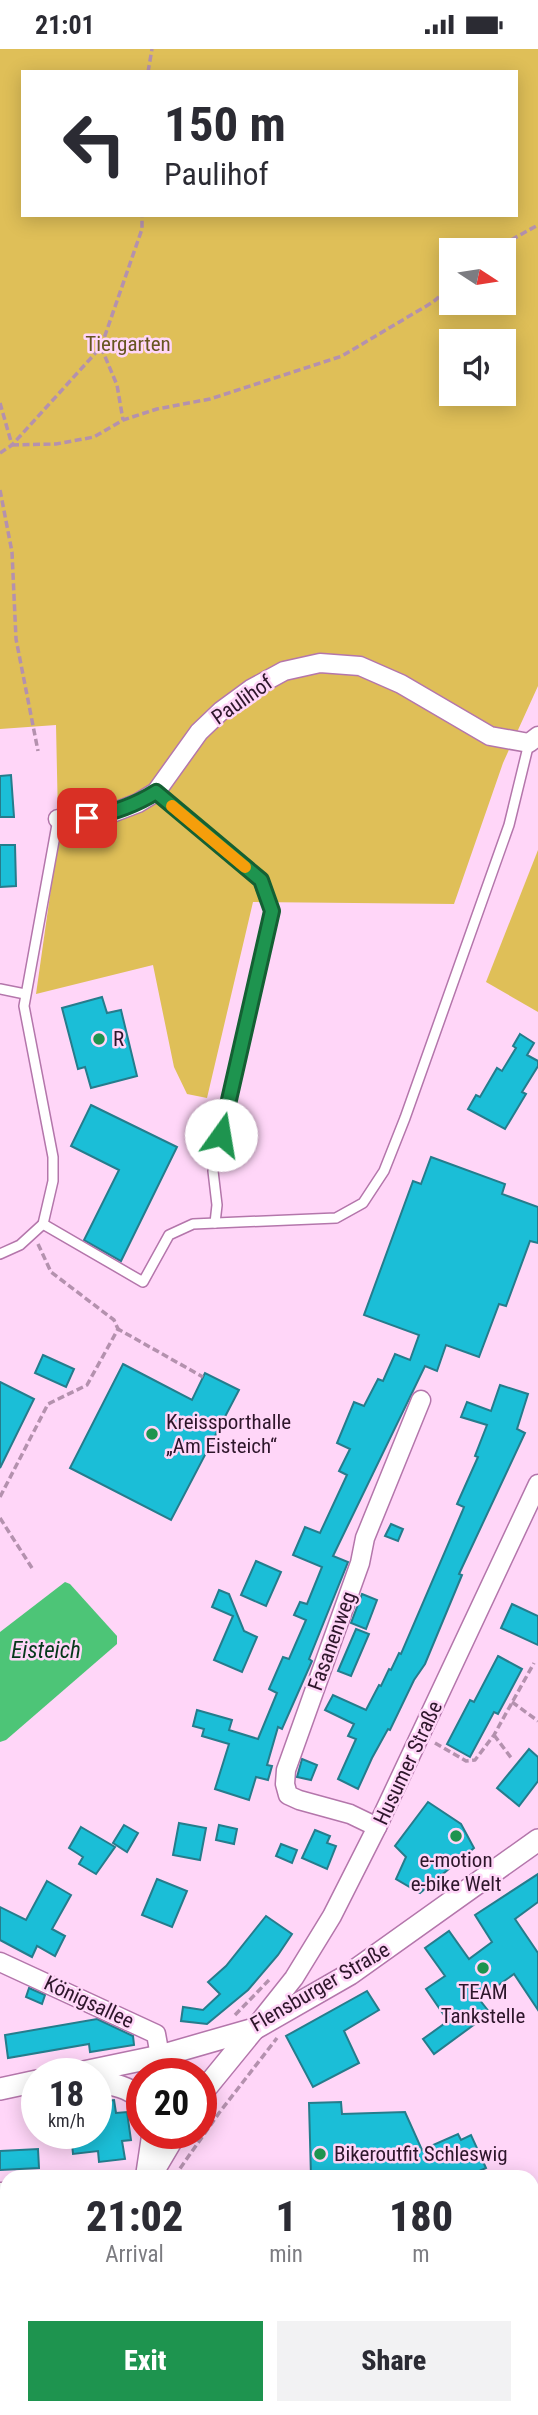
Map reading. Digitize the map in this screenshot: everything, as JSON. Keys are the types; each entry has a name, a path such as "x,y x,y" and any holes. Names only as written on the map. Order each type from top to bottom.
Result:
{"street":[{"name":"Paulihof","path":"58,819 87,818 112,813 138,803 156,792 199,732 221,711 251,689 284,671 320,663 360,666 401,684 490,736 533,740"},
{"name":"Fasanenweg","path":"377,1827 349,1814 288,1795 285,1784 286,1770 352,1586 365,1538 421,1400"},
{"name":"Husumer Straße","path":"254,2029 294,1977 332,1916 377,1827 538,1484"},
{"name":"Flensburger Straße","path":"112,2066 160,2056 254,2029 350,1975 538,1840"},
{"name":"Königsallee","path":"0,1962 156,2034 160,2056"},
{"path":"217,2074 254,2029"},
{"path":"0,2088 21,2084"},
{"path":"149,2170 151,2149"},
{"path":"152,2170 166,2149"}],"lane":[{"path":"43,1224 143,1282 169,1235 192,1224 336,1218 363,1203 384,1171 405,1118 509,825 533,740"},
{"path":"156,792 261,880 272,911 213,1171 217,1205 215,1223"},
{"path":"0,1254 20,1245 43,1224 53,1181 53,1157 24,1006 58,819"},
{"path":"0,989 25,994"}],"path":[{"path":"148,70 152,49"},
{"path":"0,453 12,445 101,347 142,229 142,217"},
{"path":"514,238 538,225"},
{"path":"12,445 56,444 94,437 123,419 157,409 210,399 342,356 439,297"},
{"path":"101,347 117,385 123,419"},
{"path":"0,403 12,445"},
{"path":"0,490 12,552 16,639 38,751"},
{"path":"43,1224 37,1244 51,1272 114,1319 118,1329 203,1377"},
{"path":"0,1497 48,1404 87,1385 118,1329"},
{"path":"0,1518 33,1568"},
{"path":"437,1744 466,1761 475,1760 494,1735 534,1663"},
{"path":"512,1702 538,1721"},
{"path":"494,1735 512,1759"},
{"path":"179,2170 219,2113"}],"green space":[{"name":"Tiergarten","path":"0,49 538,49 538,686 503,763 454,904 253,902 207,1098 187,1094 174,1067 153,965 36,994 55,860 58,819 56,725 0,729"},
{"path":"538,850 538,1012 486,982"}],"water":[{"name":"Eisteich","path":"65,1582 70,1584 117,1636 117,1644 6,1740 0,1742 0,1632"}],"building":[{"path":"11,775 14,817 0,817 0,776"},
{"path":"0,845 15,845 16,886 0,887"},
{"name":"R","path":"102,997 107,1013 121,1010 137,1076 91,1088 85,1067 78,1069 62,1008"},
{"path":"520,1034 534,1043 527,1055 538,1061 538,1066 522,1092 526,1094 505,1129 468,1109 476,1095 480,1097 497,1068 502,1071 516,1048 513,1046"},
{"path":"91,1105 177,1147 121,1261 84,1240 119,1170 71,1146"},
{"path":"431,1157 505,1184 502,1194 538,1207 538,1243 530,1241 506,1306 499,1304 479,1357 446,1345 437,1371 425,1366 333,1556 348,1562 309,1659 312,1661 282,1729 278,1727 267,1765 272,1766 268,1780 256,1777 249,1800 215,1789 229,1744 202,1736 204,1729 193,1726 197,1710 232,1720 229,1730 258,1739 277,1693 269,1689 283,1657 289,1659 306,1620 294,1615 300,1602 307,1604 322,1567 293,1555 305,1527 320,1533 347,1475 339,1471 350,1449 337,1443 354,1402 364,1406 378,1379 383,1381 395,1354 410,1360 419,1335 364,1315 413,1181 421,1184"},
{"path":"43,1355 74,1369 66,1387 35,1373"},
{"name":"Kreissporthalle „Am Eisteich“","path":"123,1364 192,1400 205,1373 239,1390 171,1520 70,1468"},
{"path":"0,1382 34,1399 0,1468"},
{"path":"500,1385 528,1394 517,1429 525,1433 459,1574 462,1575 425,1664 372,1758 358,1789 338,1779 356,1739 348,1736 354,1724 325,1710 333,1695 366,1710 399,1653 401,1654 464,1507 457,1504 478,1457 475,1456 487,1425 461,1417 467,1402 491,1411"},
{"path":"391,1524 403,1529 398,1541 385,1536"},
{"path":"256,1561 281,1572 266,1606 241,1595"},
{"path":"219,1590 229,1594 244,1631 257,1637 242,1672 214,1660 233,1616 212,1607"},
{"path":"362,1594 377,1600 366,1629 351,1623"},
{"path":"512,1604 538,1616 538,1645 501,1628"},
{"path":"356,1629 369,1634 351,1676 338,1671"},
{"path":"498,1656 522,1669 498,1714 494,1712 470,1757 447,1744 470,1700 474,1702"},
{"path":"529,1749 538,1757 538,1781 519,1806 497,1788"},
{"path":"302,1759 317,1765 311,1780 297,1777"},
{"path":"428,1802 461,1824 474,1848 420,1893 396,1879 406,1857 395,1846"},
{"path":"179,1823 206,1828 200,1860 173,1855"},
{"path":"124,1825 138,1833 127,1852 113,1843"},
{"path":"219,1825 237,1829 234,1844 216,1840"},
{"path":"81,1827 115,1847 96,1874 79,1864 83,1857 69,1848"},
{"path":"315,1830 330,1836 327,1843 336,1846 327,1869 302,1858"},
{"path":"281,1844 297,1850 292,1863 276,1856"},
{"path":"538,1874 538,1902 515,1919 538,1953 538,2010 514,1974 479,1999 490,2013 434,2054 423,2039 448,2021 426,1989 445,1976 425,1948 449,1931 469,1959 492,1942 475,1915"},
{"path":"157,1879 187,1891 172,1927 142,1915"},
{"path":"47,1881 71,1895 52,1929 65,1936 55,1956 37,1946 32,1957 0,1940 0,1907 26,1920"},
{"path":"266,1916 292,1934 278,1955 248,1990 207,2024 181,2021 183,2007 203,2010 220,1994 208,1982 226,1966"},
{"path":"29,1988 45,1995 42,2004 26,1997"},
{"path":"367,1991 379,2010 344,2031 359,2063 313,2087 286,2036"},
{"path":"97,2019 133,2036 134,2045 90,2052 89,2044 8,2058 5,2035"},
{"path":"112,2100 116,2113 126,2112 126,2141 122,2141 125,2159 99,2162 98,2151 73,2154 73,2149 112,2149"},
{"path":"341,2102 342,2114 405,2112 422,2150 458,2134 461,2140 471,2135 486,2168 311,2170 309,2103"},
{"path":"38,2149 39,2168 0,2170 0,2151"}],"slow traffic":[{"path":"172,806 245,867"}],"place":[{"name":"R","path":"99,1039"},
{"name":"Kreissporthalle „Am Eisteich“","path":"152,1434"},
{"name":"e-motion e-bike Welt","path":"456,1836"},
{"name":"TEAM Tankstelle","path":"483,1968"},
{"name":"Bikeroutfit Schleswig","path":"320,2154"}],"route":[{"path":"87,818 112,813 138,803 156,792 261,880 272,911 221,1135"}]}
